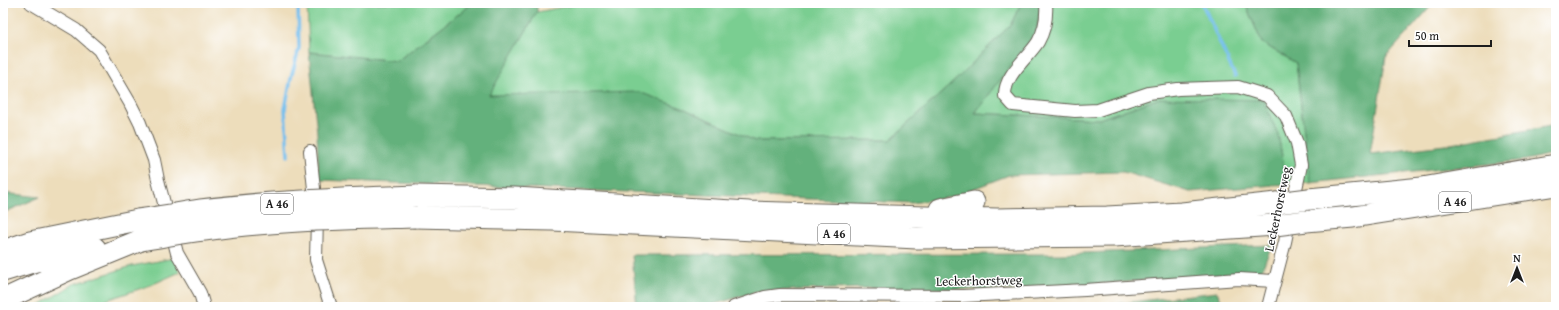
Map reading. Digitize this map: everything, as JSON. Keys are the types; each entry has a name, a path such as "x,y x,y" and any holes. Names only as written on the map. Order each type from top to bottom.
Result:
{"highway":[{"name":"A 46","path":"3,271 36,261 85,250 139,230 201,210 336,199 416,196 515,198 750,212 866,216 997,219 1107,217 1182,213 1227,207 1422,188 1556,165"},
{"name":"A 46","path":"3,251 30,242 139,230 204,230 249,225 339,219 415,217 553,220 917,238 1106,236 1275,225 1306,221 1353,218 1556,185"},
{"path":"1173,200 1227,207"},
{"path":"866,216 938,209 974,202"},
{"path":"1353,218 1407,221"},
{"path":"3,300 70,269 139,230"}],"street":[{"path":"31,3 76,30 99,50 130,103 140,123 154,160 178,253 200,293 204,307"},
{"name":"Leckerhorstweg","path":"1046,3 1044,28 1038,42 1007,82 1004,90 1005,96 1013,105 1075,111 1098,110 1149,93 1178,89 1238,87 1267,96 1286,116 1297,143 1301,165 1285,242 1268,307"},
{"path":"310,151 317,217 316,260 331,307"},
{"name":"Leckerhorstweg","path":"734,307 765,297 780,295 963,296 1085,290 1239,279 1274,281"}],"green space":[{"path":"307,3 473,3 397,61 309,52"},
{"path":"473,3 537,3 537,12 489,95 639,92 685,109 755,141 890,140 959,77 1011,24 1021,3 1041,3 1036,33 975,113 1099,119 1160,98 1263,100 1278,134 1287,184 1190,192 1123,172 1009,175 952,197 912,203 319,180 317,133 309,52 397,61"},
{"path":"573,3 1021,3 1011,24 959,77 890,140 755,141 685,109 488,95 537,12 573,5"},
{"path":"1041,3 1245,3 1262,43 1296,63 1310,183 1287,184 1278,134 1160,98 1099,119 975,113 1036,33"},
{"path":"1245,3 1434,3 1386,57 1370,154 1445,145 1556,125 1556,153 1526,160 1310,183 1296,63 1262,43"},
{"path":"3,193 40,197 3,213"},
{"path":"1272,245 1261,272 1019,290 867,288 760,291 704,307 637,307 632,255 1061,254"},
{"path":"174,258 180,272 151,285 86,307 36,307 74,284 132,266"},
{"path":"1217,292 1225,307 1088,307"},
{"path":"769,305 872,307 763,307"}],"waterway":[{"path":"288,156 285,109 299,48 298,3"},
{"path":"1202,3 1235,76"},
{"path":"1186,307 1220,303"}]}
